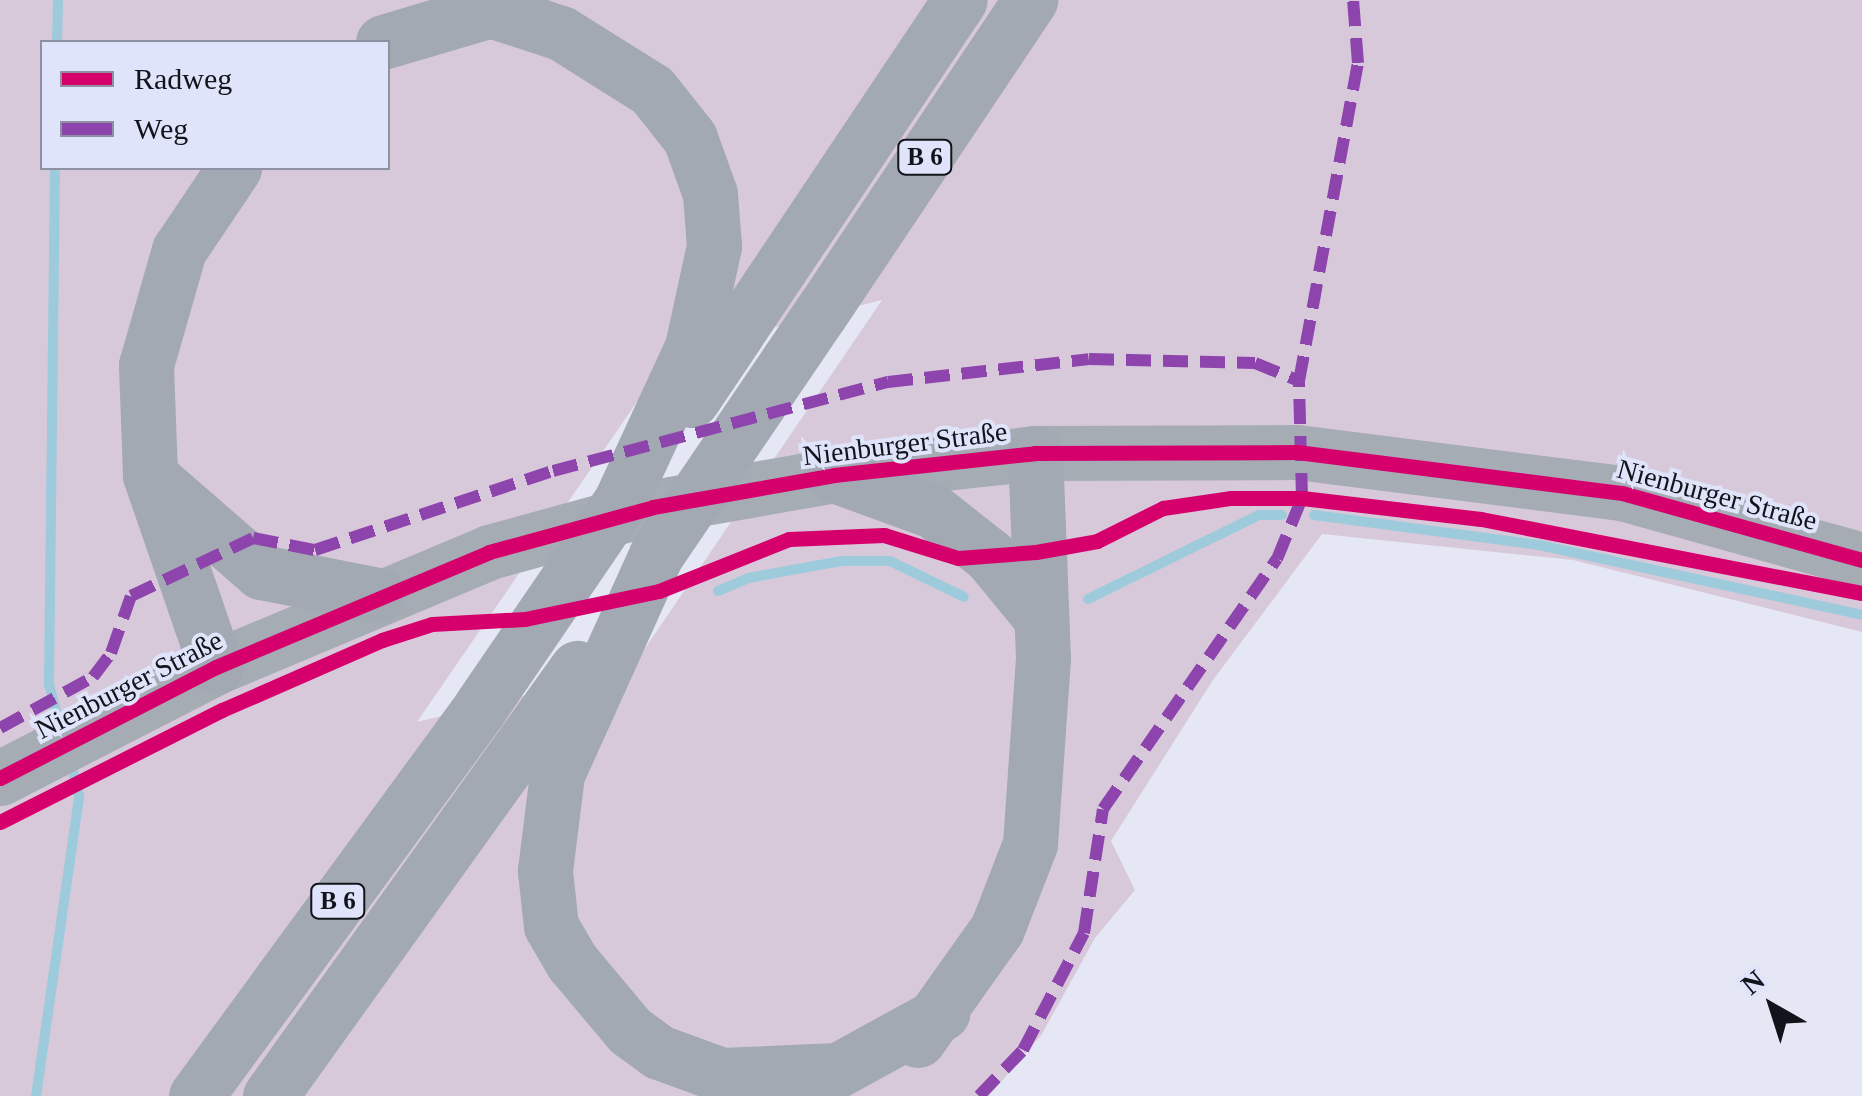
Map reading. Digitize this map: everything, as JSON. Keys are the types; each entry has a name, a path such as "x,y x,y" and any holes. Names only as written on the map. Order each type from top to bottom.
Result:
{"highway":[{"name":"B 6","path":"196,1096 481,706 622,501 714,342 960,0"},
{"name":"B 6","path":"270,1096 580,682 656,555 1030,0"},
{"path":"389,40 504,4 608,58 652,90 690,138 710,194 714,342"},
{"path":"216,667 150,474 146,365 179,250 233,170"},
{"path":"858,1096 882,1080 942,1012 997,929 1030,844 1040,764 1036,453"},
{"path":"150,474 261,572 378,595"},
{"path":"834,475 933,511 990,556 1041,618"},
{"path":"580,682 557,774 545,871 551,926 597,998 619,1020 659,1052 722,1075 780,1077 838,1070 942,1012"}],"street":[{"name":"Nienburger Straße","path":"42,756 216,667 378,595 490,552 653,508 834,475 1036,453 1297,452 1461,470 1622,493 1862,560"}],"shaded area":[{"path":"0,0 1862,0 1862,632 1573,560 1322,534 1213,680 1111,841 1135,890 1095,938 1042,1034 989,1096 0,1096","holes":["882,300 631,669 417,722 652,380 661,356"]}],"waterway":[{"path":"57,40 58,0"},
{"path":"55,170 49,684 61,730"},
{"path":"1088,599 1259,515 1282,515"},
{"path":"1314,515 1539,545 1862,615"},
{"path":"718,591 748,578 842,561 890,561 964,597"},
{"path":"36,1096 79,796 70,761"}],"marked path":[{"path":"979,1096 1023,1050 1084,933 1103,809 1277,559 1302,498 1299,381 1358,63 1353,0"},
{"path":"0,728 93,677 111,653 131,596 253,538 315,550 553,471 888,382 1089,359 1255,363 1299,381"}],"cycle path":[{"path":"0,778 216,667 489,552 653,507 834,475 1035,453 1297,452 1622,493 1862,560"},
{"path":"0,822 222,710 382,640 432,624 525,619 659,591 789,539 884,535 958,558 1036,552 1097,541 1163,508 1231,498 1302,498 1481,519 1862,593"}]}
